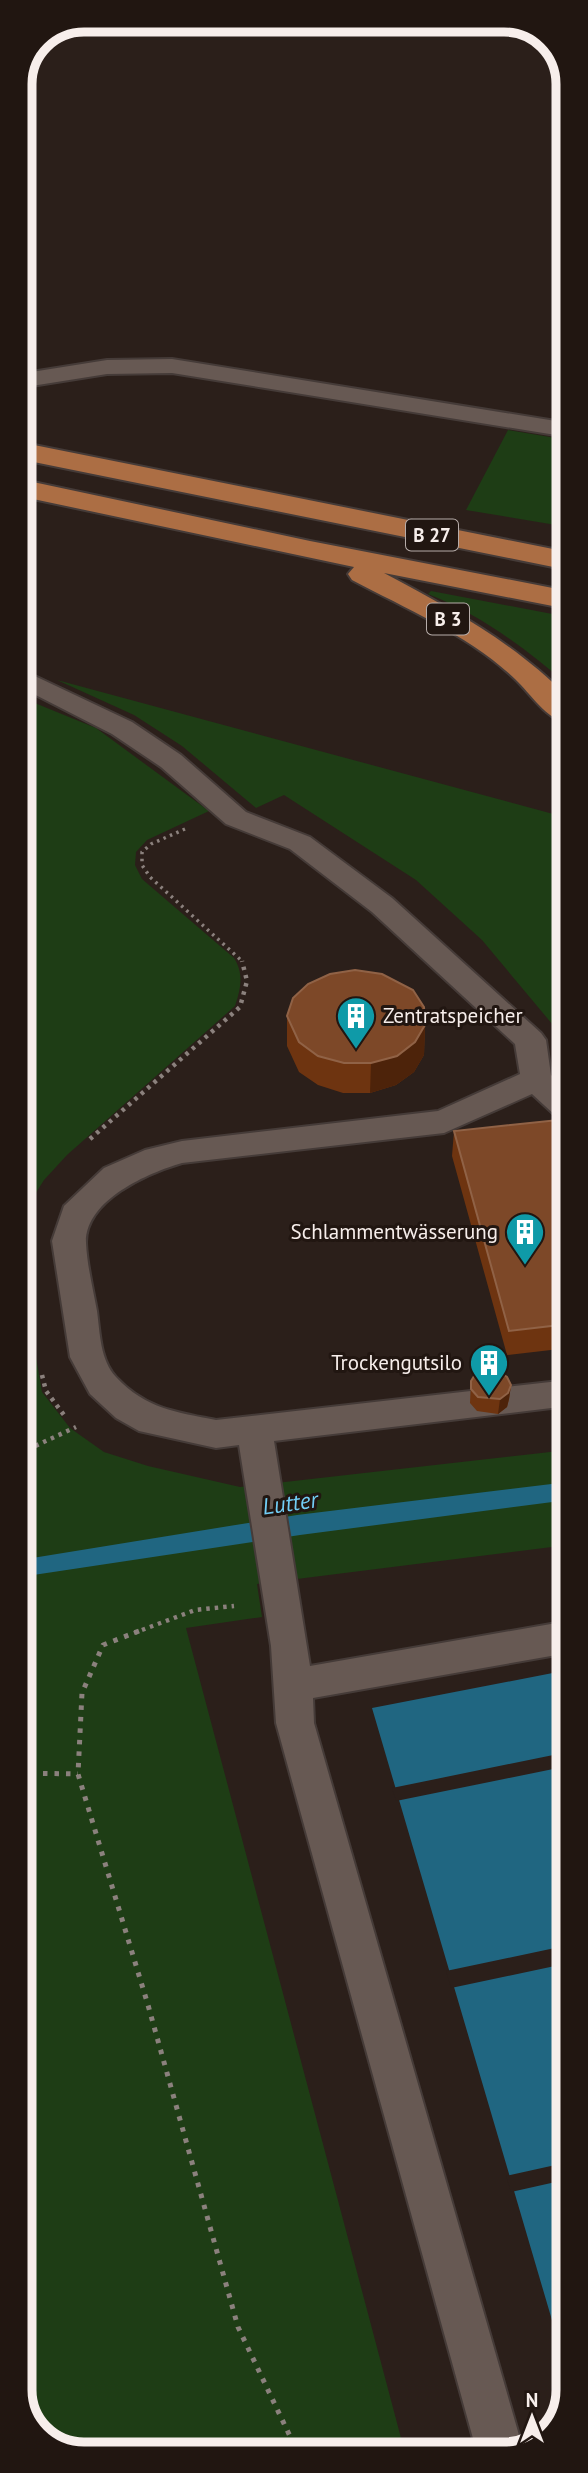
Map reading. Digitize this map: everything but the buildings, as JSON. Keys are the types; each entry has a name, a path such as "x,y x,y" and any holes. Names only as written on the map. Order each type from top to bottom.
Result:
{"highway":[{"name":"B 27","path":"32,453 556,559"},
{"name":"B 27","path":"32,490 310,550 556,598"},
{"name":"B 3","path":"310,550 374,578 467,629 524,670 556,703"}],"lane":[{"path":"32,379 107,367 172,366 556,428"},
{"path":"32,683 122,728 170,761 236,818 300,843 382,905 530,1040 536,1079 556,1097"},
{"path":"536,1079 444,1122 182,1152 145,1162 116,1176 76,1214 69,1241 87,1357 102,1385 128,1408 151,1421 216,1434 556,1394"},
{"path":"254,1429 290,1646 295,1723 498,2442"},
{"path":"293,1685 556,1639"}],"path":[{"path":"553,746 556,749"},
{"path":"32,1447 76,1427"},
{"path":"277,1568 265,1602 195,1610 103,1645 82,1693 78,1774 148,2005 238,2327 293,2442"},
{"path":"32,1773 78,1774"}],"green space":[{"path":"508,430 556,438 556,525 466,510"},
{"path":"431,591 556,615 556,675 502,634 466,612 428,594"},
{"path":"57,680 556,815 556,1029 482,940 416,880 284,795 256,808 182,746 134,715"},
{"path":"32,702 96,728 209,811 147,840 136,852 135,865 142,879 234,958 240,981 235,1006 67,1155 44,1180 32,1199"},
{"path":"32,1334 42,1392 70,1428 104,1452 148,1466 240,1487 556,1451 556,1547 257,1584 262,1617 186,1628 402,2442 81,2441 64,2438 55,2433 42,2421 35,2409 32,2389"}],"water":[{"path":"556,1483 556,1502 300,1535 32,1575 32,1558 297,1515"},
{"path":"556,1672 556,2334 372,1708"}],"pier":[{"path":"556,1754 556,1768 396,1801 392,1788"},
{"path":"556,1948 556,1966 451,1988 446,1971"},
{"path":"556,2165 556,2182 511,2192 506,2176"}],"place":[{"name":"Zentratspeicher","path":"356,1050"},
{"name":"Schlammentwässerung","path":"525,1266"},
{"name":"Trockengutsilo","path":"489,1397"}],"water label":[{"name":"Lutter","path":"290,1503"}]}
